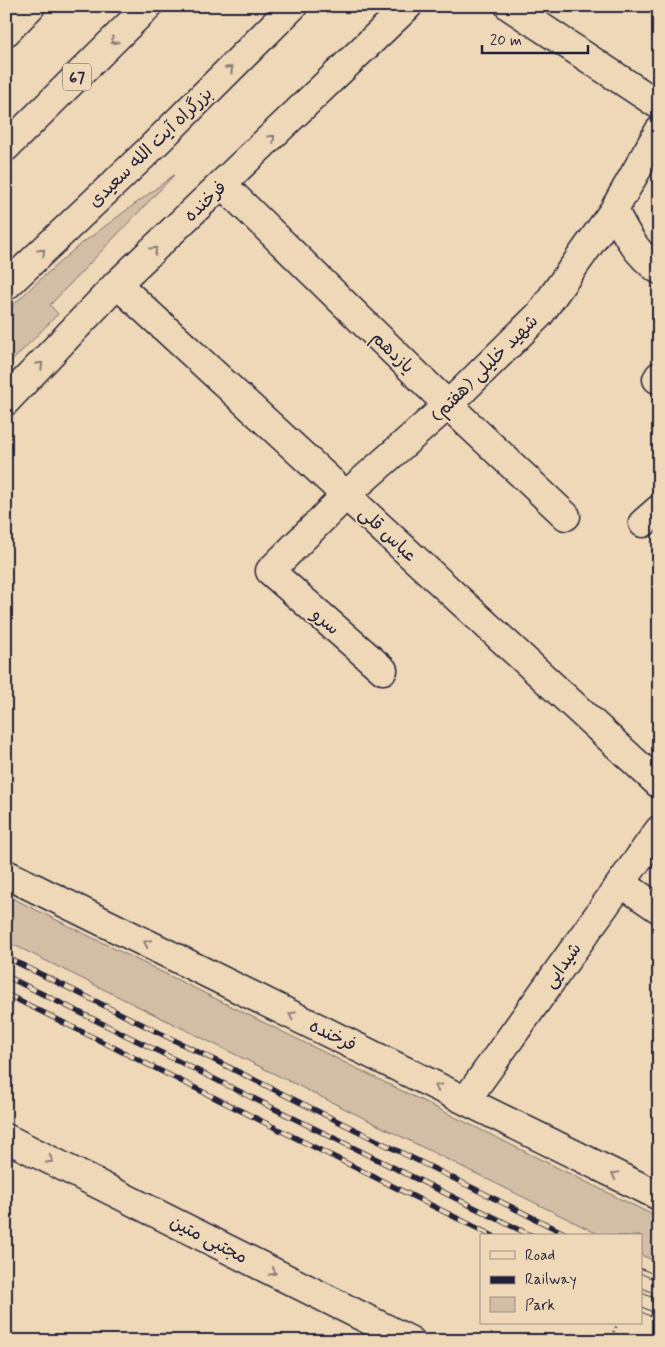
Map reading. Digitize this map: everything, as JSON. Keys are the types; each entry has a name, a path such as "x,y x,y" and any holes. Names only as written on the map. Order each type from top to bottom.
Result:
{"main road":[{"path":"6,32 31,6"},
{"name":"67","path":"6,147 148,6"},
{"name":"بزرگراه آیت الله سعیدی","path":"6,286 146,153 292,6"},
{"name":"فرخنده","path":"6,401 117,284 223,185 408,6"},
{"path":"509,6 659,105"},
{"name":"شهید خلیلی (هفتم)","path":"270,571 346,495 448,405 540,314 614,210 659,131"},
{"name":"یازدهم","path":"223,185 448,405 566,516"},
{"path":"614,210 628,238 648,262 659,270"},
{"name":"عباس قلی","path":"117,284 659,784"},
{"name":"سرو","path":"270,571 383,670"},
{"name":"شیدایی","path":"466,1100 659,830"},
{"name":"فرخنده","path":"6,874 659,1196"},
{"path":"621,884 659,909"},
{"name":"مجتبی متین","path":"6,1138 411,1341"}],"path":[{"path":"652,1256 659,1240"},
{"path":"609,1341 618,1324"}],"green space":[{"path":"174,175 50,305 58,314 6,367 6,312 77,247"},
{"path":"6,895 659,1218 659,1263 642,1255 642,1234 598,1234 6,941"}],"railway":[{"path":"6,957 566,1234"},
{"path":"6,976 528,1234"},
{"path":"6,994 489,1234"},
{"path":"642,1271 659,1279"},
{"path":"642,1290 659,1298"},
{"path":"642,1310 659,1318"}]}
